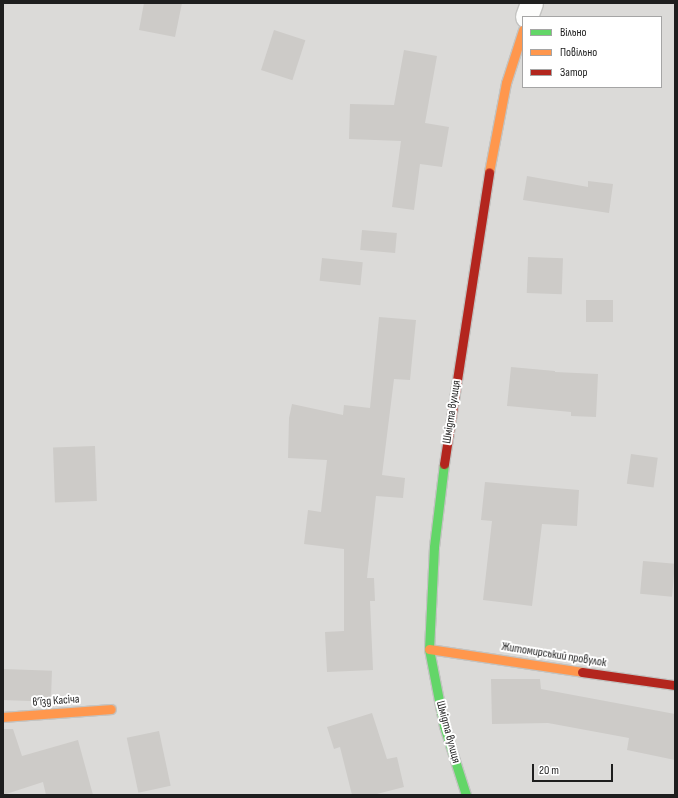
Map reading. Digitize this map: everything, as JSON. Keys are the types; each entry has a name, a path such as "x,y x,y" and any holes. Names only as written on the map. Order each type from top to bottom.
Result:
{"street":[{"path":"527,16 532,3"},
{"name":"Шмідта вулиця","path":"466,795 444,726 429,649 434,548 448,441 492,152 506,83 522,33"},
{"name":"Житомирський провулок","path":"429,649 667,685 675,684"},
{"name":"в’їзд Касіча","path":"3,717 111,709"}],"shaded area":[{"path":"3,3 675,3 675,795 3,795"}],"building":[{"path":"144,3 182,3 175,37 139,30"},
{"path":"274,30 305,40 292,80 261,70"},
{"path":"404,50 437,56 425,123 449,127 442,167 420,164 414,210 392,207 401,141 349,139 350,104 394,105"},
{"path":"527,176 588,187 588,181 613,184 609,213 523,200"},
{"path":"362,230 397,233 395,253 360,250"},
{"path":"528,257 563,258 562,294 527,293"},
{"path":"322,258 363,262 360,285 320,281"},
{"path":"586,300 613,300 613,322 586,322"},
{"path":"379,317 416,320 410,380 394,379 382,475 405,478 403,498 376,496 367,578 374,578 375,601 370,601 373,670 327,672 325,632 344,631 344,549 304,544 308,510 321,512 327,460 288,458 289,418 292,404 343,415 344,405 370,408"},
{"path":"511,367 555,372 598,374 596,417 571,416 571,412 507,406"},
{"path":"95,446 97,501 55,502 53,447"},
{"path":"631,454 658,458 654,487 627,484"},
{"path":"485,482 579,490 577,526 542,524 532,606 483,600 492,521 481,520"},
{"path":"643,561 675,564 672,597 640,594"},
{"path":"3,669 52,671 51,702 3,700"},
{"path":"491,679 540,679 541,689 675,714 675,760 627,750 629,738 548,723 492,724"},
{"path":"372,713 387,759 397,757 404,787 373,795 352,795 340,747 334,749 327,727"},
{"path":"3,729 13,729 22,756 78,740 93,795 46,795 43,782 3,795"},
{"path":"159,731 171,786 138,793 127,738"}],"traffic: fast":[{"path":"444,464 434,547 429,649 444,726 466,795"}],"traffic: slow":[{"path":"489,172 506,83 522,33"},
{"path":"429,649 582,672"},
{"path":"3,717 111,709"}],"traffic: jam":[{"path":"444,464 489,172"},
{"path":"582,672 675,685"}]}
